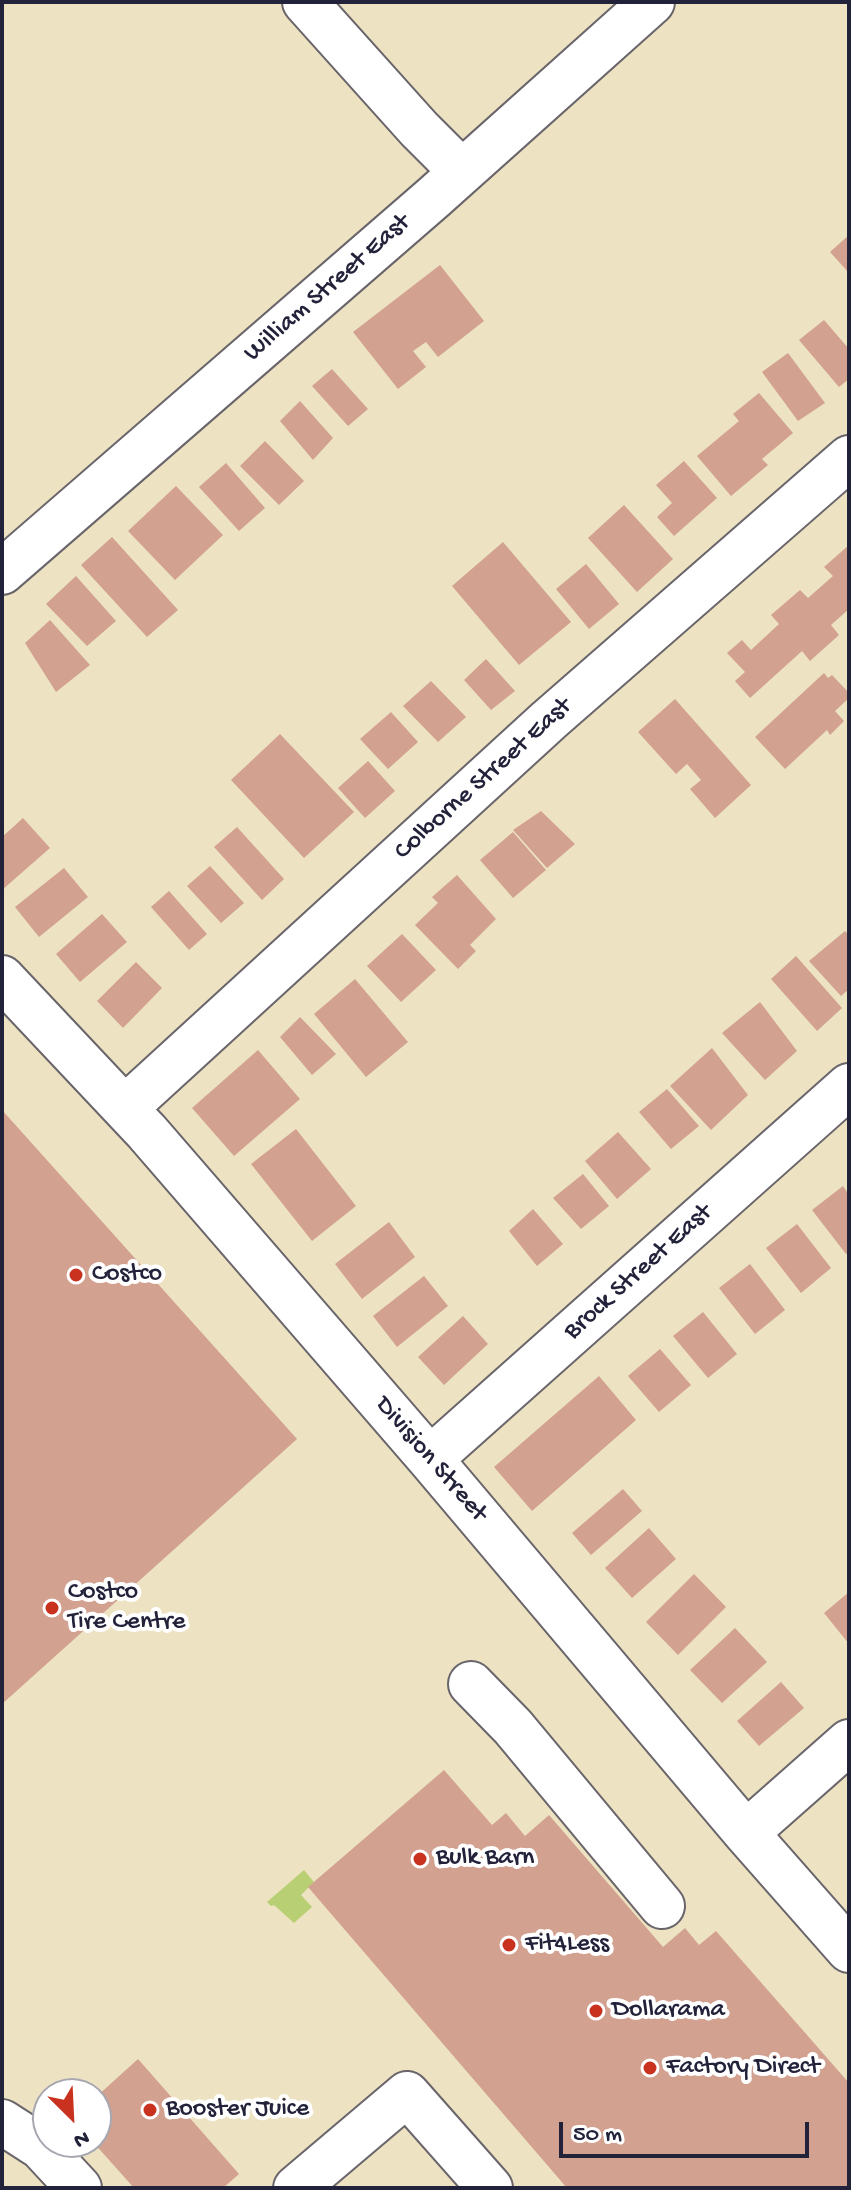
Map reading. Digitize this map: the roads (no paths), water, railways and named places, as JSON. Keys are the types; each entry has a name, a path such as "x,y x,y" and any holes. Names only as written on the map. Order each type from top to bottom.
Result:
{"street":[{"path":"305,2 419,129 462,172"},
{"name":"William Street East","path":"2,572 462,172 652,2"},
{"name":"Colborne Street East","path":"125,1108 549,720 849,458"},
{"name":"Division Street","path":"2,978 125,1108 430,1459 746,1833 849,1950"},
{"name":"Brock Street East","path":"430,1459 849,1086"},
{"path":"471,1684 513,1727 662,1906"},
{"path":"746,1833 849,1742"},
{"path":"296,2188 407,2094 490,2188"},
{"path":"2,2122 41,2147 79,2188"}],"place":[{"name":"Costco","path":"76,1275"},
{"name":"Costco Tire Centre","path":"52,1608"},
{"name":"Bulk Barn","path":"420,1859"},
{"name":"Fit4Less","path":"509,1945"},
{"name":"Dollarama","path":"596,2011"},
{"name":"Factory Direct","path":"650,2068"},
{"name":"Booster Juice","path":"150,2110"}]}
